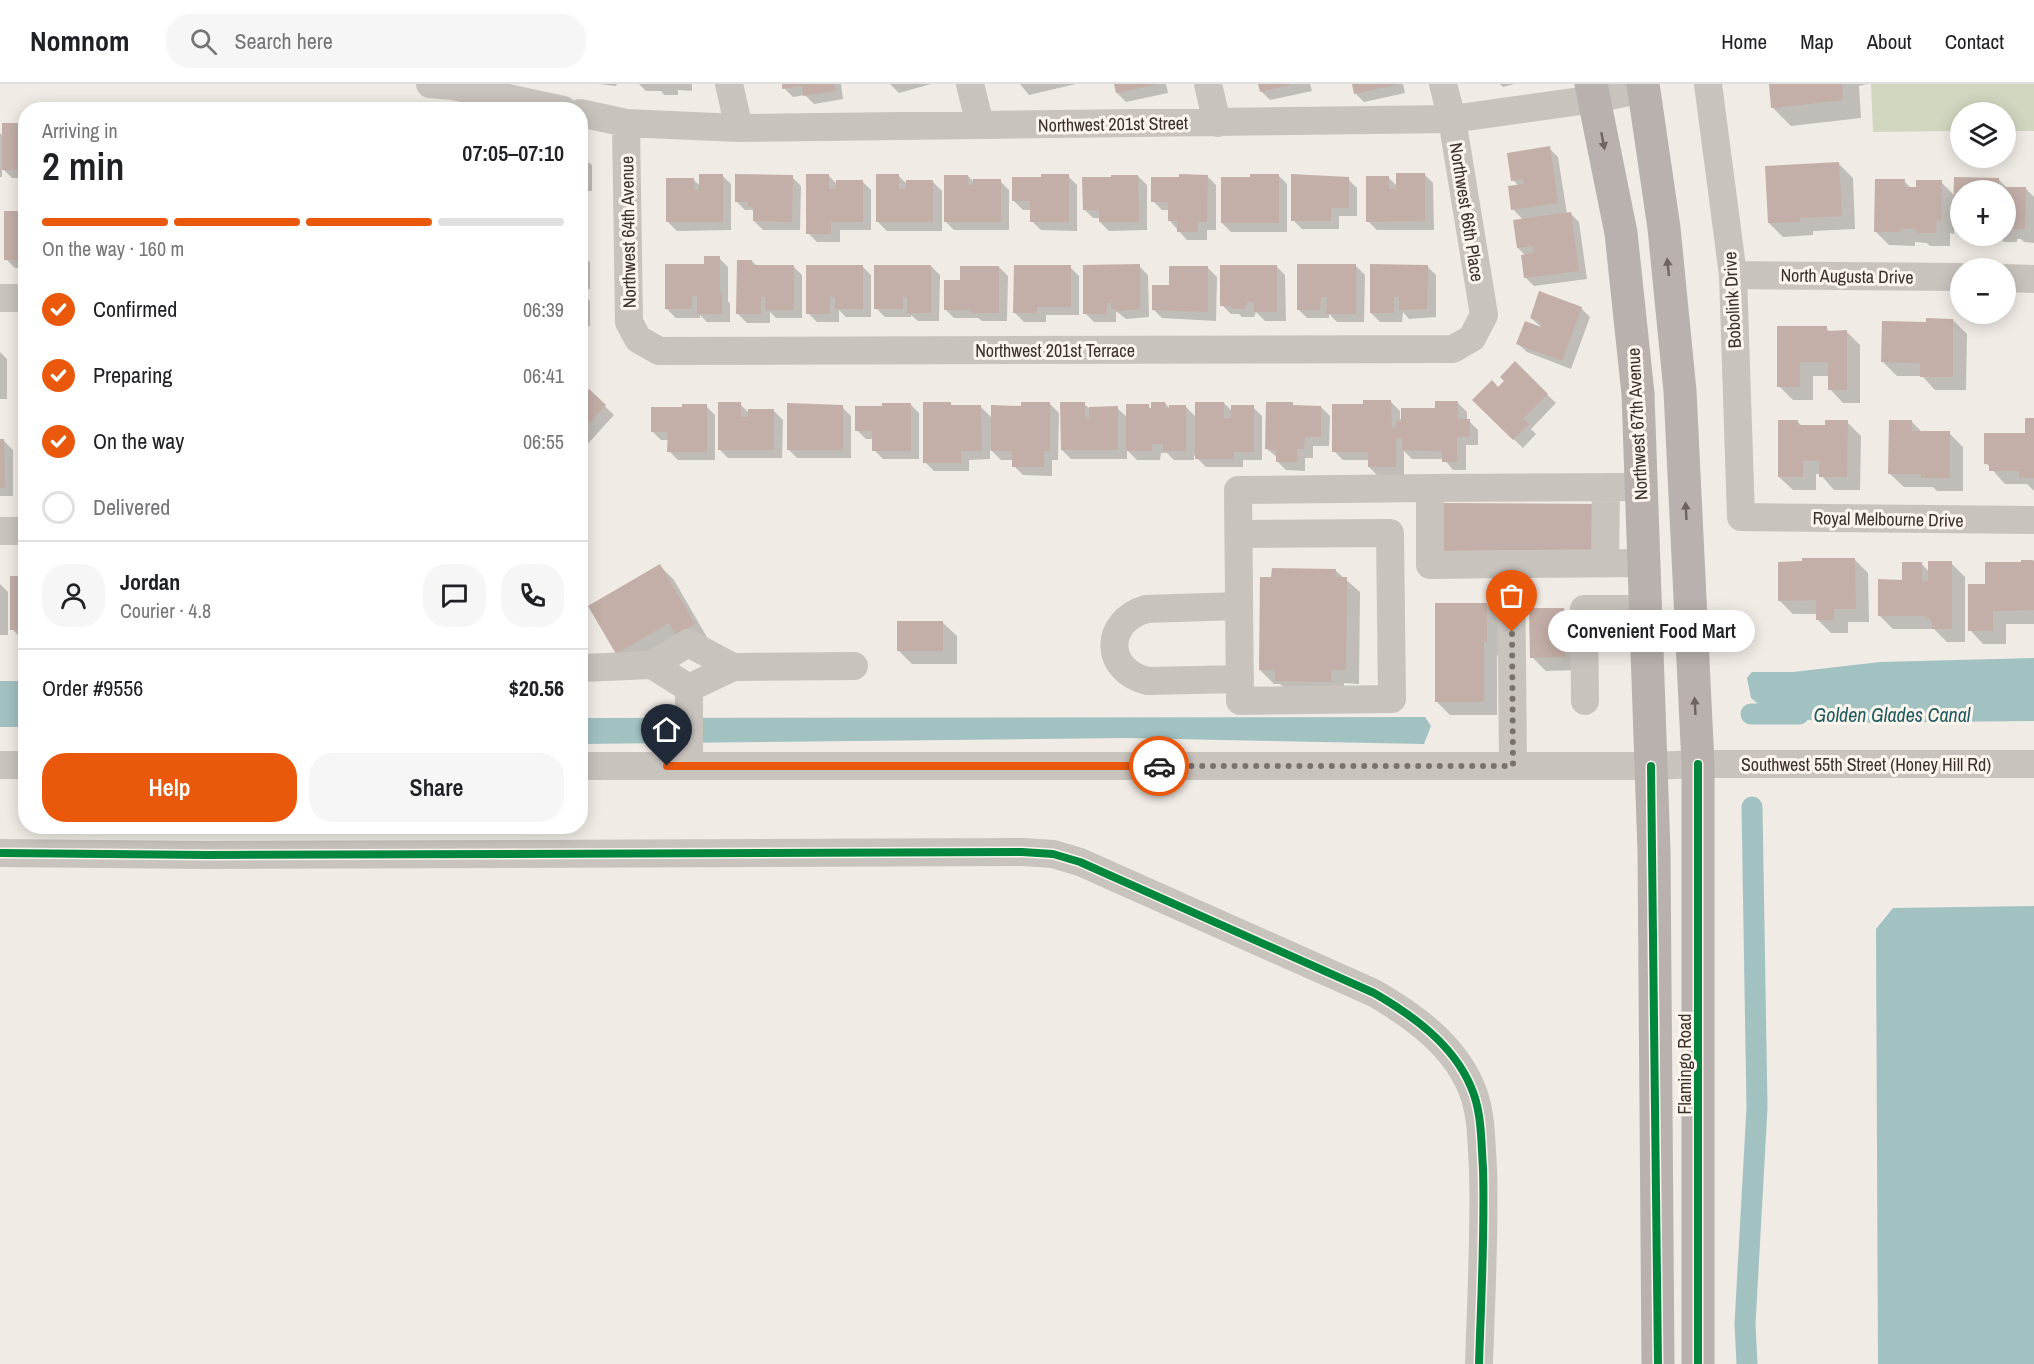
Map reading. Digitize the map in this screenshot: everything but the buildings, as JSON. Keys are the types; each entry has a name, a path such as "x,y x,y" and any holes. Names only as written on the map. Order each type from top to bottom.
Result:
{"main road":[{"path":"1644,87 1664,228 1680,391 1698,764"},
{"name":"Northwest 67th Avenue","path":"1593,92 1621,233 1638,394 1651,766"},
{"name":"Flamingo Road","path":"1698,764 1698,1364"},
{"name":"Flamingo Road","path":"1651,766 1658,1364"}],"street":[{"path":"729,84 739,128"},
{"path":"970,84 980,125"},
{"path":"1208,84 1217,123"},
{"name":"Northwest 66th Place","path":"1443,84 1452,119 1484,315 1472,338"},
{"path":"445,85 525,102"},
{"name":"Bobolink Drive","path":"1716,85 1733,275 1741,517"},
{"name":"Northwest 201st Street","path":"588,115 626,123 739,128 1452,119 1593,92 1644,87"},
{"name":"Northwest 64th Avenue","path":"626,123 629,322 638,339"},
{"name":"North Augusta Drive","path":"1733,275 1950,278"},
{"path":"2016,278 2034,279"},
{"path":"0,298 18,298"},
{"name":"Northwest 201st Terrace","path":"638,339 659,351 694,351 1453,349 1472,338"},
{"path":"1239,534 1390,532 1392,699 1240,701 1238,490 1641,486"},
{"path":"1605,563 1606,487"},
{"path":"1430,488 1430,565 1644,563"},
{"name":"Royal Melbourne Drive","path":"1741,517 2034,520"},
{"path":"0,531 18,531"},
{"path":"1511,564 1513,766"},
{"path":"1239,606 1146,609 1134,613 1125,620 1114,640 1119,663 1126,672 1136,678 1148,681 1240,679"},
{"path":"1585,701 1584,609 1646,609"},
{"path":"588,669 652,665 688,643 733,667"},
{"path":"652,665 688,688"},
{"path":"688,688 733,667 854,666"},
{"path":"688,688 688,756"},
{"name":"Southwest 55th Street (Honey Hill Rd)","path":"588,765 688,756 1513,766 2034,764"},
{"path":"0,765 18,765"},
{"path":"0,853 208,855 1022,852 1053,854 1080,862 1374,993 1399,1007 1440,1042 1471,1086 1481,1132 1484,1192 1479,1364"}],"green space":[{"path":"1871,84 2034,84 2034,131 2016,131 2016,102 1950,102 1950,131 1873,132"}],"water":[{"path":"2034,658 2034,721 1833,723 1772,715 1751,698 1747,678 1752,672 1793,672 1880,662"},
{"path":"0,681 18,681 18,727 0,727"},
{"path":"1425,717 1431,726 1424,744 1124,738 588,744 588,718"},
{"path":"2034,906 2034,1364 1878,1364 1876,929 1893,908"}],"waterway":[{"name":"Golden Glades Canal","path":"1751,714 1799,714"},
{"path":"1747,1364 1745,1324 1757,1108 1752,807"}],"cycle path":[{"path":"1698,764 1698,1364"},
{"path":"1651,766 1658,1364"},
{"path":"0,853 208,855 1022,852 1053,854 1080,862 1374,993 1417,1021 1454,1057 1475,1097 1480,1126 1484,1217 1479,1364"}],"way so far":[{"path":"1159,766 1513,766 1512,632"}],"place":[{"name":"Convenient Food Mart","path":"1512,632"}],"route":[{"path":"667,766 1159,766"}]}
